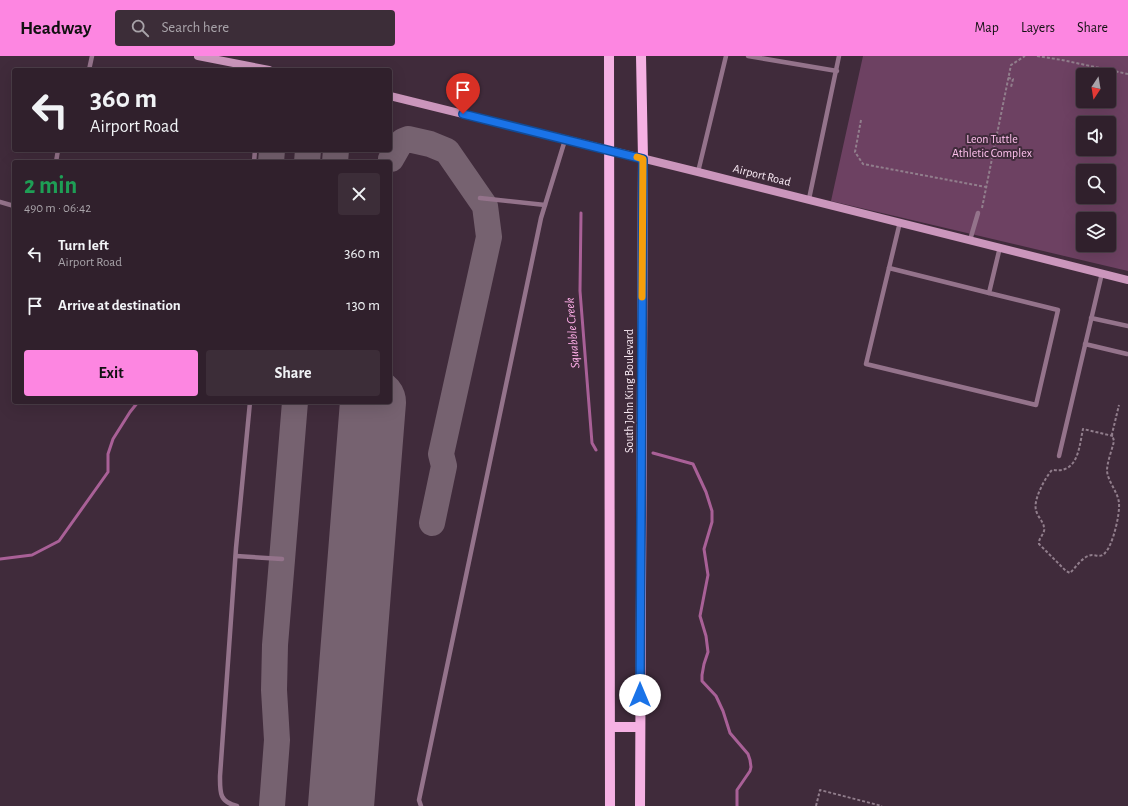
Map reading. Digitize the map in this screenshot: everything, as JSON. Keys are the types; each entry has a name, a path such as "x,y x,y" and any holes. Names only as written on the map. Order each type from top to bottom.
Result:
{"main road":[{"name":"South John King Boulevard","path":"609,56 610,806"},
{"name":"South John King Boulevard","path":"640,806 643,159 642,56"},
{"path":"611,726 640,727"}],"street":[{"path":"198,56 255,68"},
{"name":"Airport Road","path":"392,97 809,199 1128,280"}],"lane":[{"path":"89,68 92,56"},
{"path":"698,172 726,56"},
{"path":"748,56 837,71"},
{"path":"809,199 839,56"},
{"path":"421,806 419,800 541,218 565,140"},
{"path":"480,198 545,205"},
{"path":"0,202 12,205"},
{"path":"970,240 979,213"},
{"path":"889,268 1058,310 1036,405 866,364 900,222"},
{"path":"989,293 1000,247"},
{"path":"1059,456 1102,273"},
{"path":"1091,318 1128,326"},
{"path":"1085,344 1127,354"},
{"path":"237,806 225,801 220,793 220,776 236,556 250,404"},
{"path":"236,556 282,559"}],"path":[{"path":"979,213 986,187 1011,65 1025,56"},
{"path":"1037,56 1128,74"},
{"path":"1008,78 1013,79 1011,87"},
{"path":"1006,90 1010,91"},
{"path":"861,120 855,152 863,164 986,187"},
{"path":"1113,436 1083,429 1075,461 1064,470 1052,470 1038,495 1036,509 1044,527 1044,531 1038,541 1039,544 1066,571 1070,573 1086,556 1100,556 1104,554 1110,546 1117,523 1119,502 1107,470 1114,441 1113,436 1112,434 1119,405"},
{"path":"816,806 820,790 882,806"}],"green space":[{"name":"Leon Tuttle Athletic Complex","path":"863,56 1128,56 1128,271 831,201"}],"waterway":[{"name":"Squabble Creek","path":"581,213 580,291 592,443 596,450"},
{"path":"0,559 32,555 59,541 108,472 108,454 113,439 136,404"},
{"name":"Squabble Creek","path":"653,453 693,464 706,492 712,511 712,522 704,549 708,575 700,616 706,636 708,652 704,664 702,681 716,696 723,711 730,733 748,754 750,760 750,771 737,790 737,806"}],"taxiway":[{"path":"391,159 399,145 408,139 430,144 447,151 485,206 489,237 441,454 444,466 432,523"},
{"path":"271,160 272,152"},
{"path":"307,160 308,152"},
{"path":"335,160 336,152"},
{"path":"272,806 277,740 274,690 275,645 295,404"}],"runway":[{"path":"341,806 373,404"}],"slow traffic":[{"path":"637,157 643,159 642,297"}],"route":[{"path":"463,114 643,159 640,695"}]}
